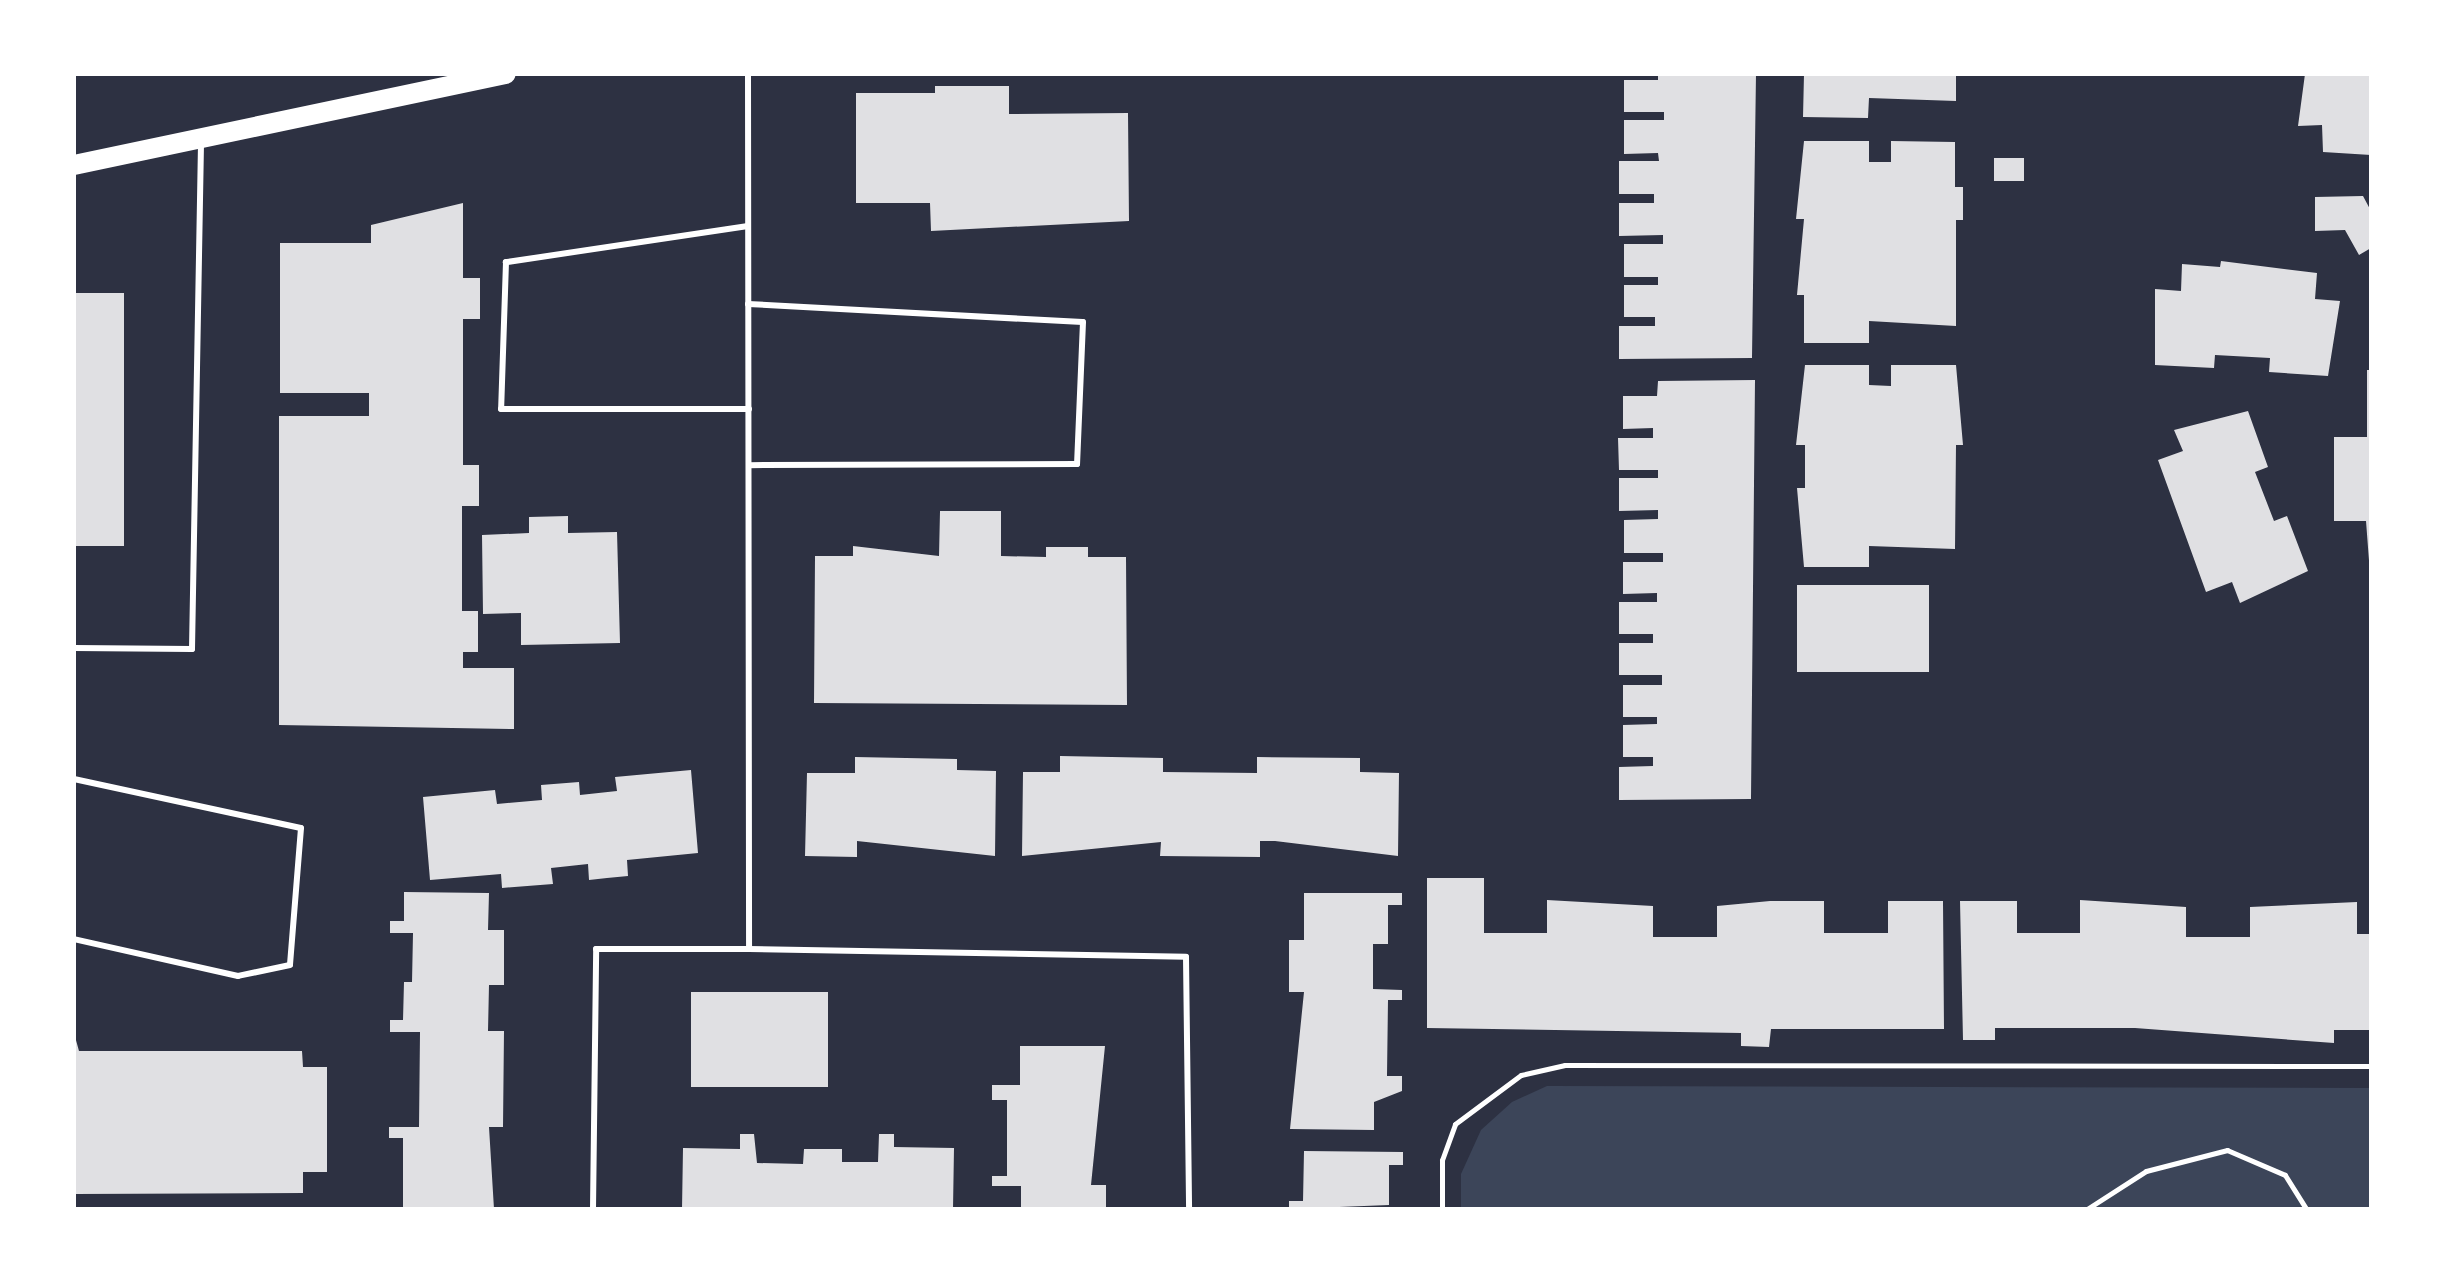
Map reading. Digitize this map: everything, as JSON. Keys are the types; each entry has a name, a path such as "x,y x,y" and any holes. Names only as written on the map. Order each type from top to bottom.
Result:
{"main road":[{"path":"74,165 201,143 506,74"}],"lane":[{"path":"748,74 749,949"},
{"path":"74,648 192,649 201,143"},
{"path":"748,226 506,262 501,409 749,409"},
{"path":"748,304 1083,322 1077,464 749,465"},
{"path":"74,779 301,828 290,965 238,976 74,939"},
{"path":"593,1209 596,949 1186,957 1189,1209"}],"path":[{"path":"1442,1209 1442,1160 1455,1124 1521,1075 1565,1065 2371,1066"},
{"path":"2087,1209 2146,1171 2227,1150 2285,1175 2306,1209"}],"shaded area":[{"path":"1547,1086 2371,1088 2371,1209 1461,1209 1461,1174 1481,1130 1512,1102"}],"building":[{"path":"1658,74 1756,74 1752,358 1619,359 1619,326 1655,326 1655,317 1624,317 1624,285 1658,285 1658,277 1624,277 1624,244 1663,244 1663,235 1619,236 1619,203 1654,203 1654,194 1619,194 1619,161 1659,161 1658,153 1624,154 1624,120 1664,120 1664,112 1624,112 1624,80 1658,80"},
{"path":"1804,74 1956,74 1956,101 1869,98 1868,118 1803,117"},
{"path":"2305,74 2371,74 2371,155 2323,152 2322,125 2298,126"},
{"path":"935,86 1009,86 1009,114 1128,113 1129,221 931,231 930,203 856,203 856,93 935,93"},
{"path":"1804,141 1869,141 1869,162 1891,162 1891,141 1955,142 1955,187 1963,187 1963,220 1956,220 1956,326 1869,321 1869,343 1804,343 1804,295 1797,295 1804,219 1796,219"},
{"path":"1994,158 2024,158 2024,181 1994,181"},
{"path":"2363,196 2371,211 2371,248 2359,255 2345,230 2315,231 2315,197"},
{"path":"463,203 463,278 480,278 480,319 463,319 463,465 479,465 479,506 462,506 462,611 478,611 478,652 463,652 463,668 514,668 514,729 279,725 279,416 369,416 369,393 280,393 280,243 371,243 371,225"},
{"path":"2221,261 2317,273 2315,299 2340,301 2328,376 2269,372 2270,358 2215,355 2214,368 2155,365 2155,289 2181,291 2182,264 2220,267"},
{"path":"74,293 124,293 124,546 74,546"},
{"path":"1805,365 1869,365 1869,385 1891,386 1891,365 1956,365 1963,445 1956,445 1955,549 1869,546 1869,567 1804,567 1797,488 1805,488 1805,445 1796,445"},
{"path":"2367,370 2371,370 2371,587 2366,521 2334,521 2334,437 2367,437"},
{"path":"1755,380 1751,799 1619,800 1619,767 1653,766 1653,757 1623,757 1623,725 1657,724 1657,717 1623,717 1623,685 1662,685 1662,675 1619,675 1619,643 1653,643 1653,634 1619,634 1619,602 1657,602 1657,593 1623,594 1623,562 1663,562 1663,553 1624,553 1624,520 1658,519 1658,510 1619,511 1619,478 1658,478 1658,470 1619,470 1618,438 1653,438 1653,428 1623,429 1623,396 1657,396 1658,381"},
{"path":"2248,411 2268,467 2255,472 2274,521 2287,516 2308,571 2240,603 2232,582 2206,592 2158,460 2183,451 2174,430"},
{"path":"940,511 1001,511 1001,556 1046,557 1046,547 1088,547 1088,557 1126,557 1127,705 814,703 815,556 853,556 853,546 939,556"},
{"path":"568,516 568,533 617,532 620,643 521,645 521,613 483,614 482,535 529,533 529,517"},
{"path":"1797,585 1929,585 1929,672 1797,672"},
{"path":"1060,756 1163,758 1163,772 1257,773 1257,757 1360,758 1360,772 1399,773 1398,856 1260,841 1260,857 1160,856 1161,842 1022,856 1023,772 1060,772"},
{"path":"855,757 957,759 957,770 996,771 995,856 857,841 857,857 805,856 807,773 855,773"},
{"path":"691,770 698,853 627,860 628,876 589,880 588,864 551,868 553,884 502,888 501,874 430,880 423,797 495,790 497,804 542,800 541,785 579,782 580,795 617,791 615,777"},
{"path":"1427,878 1484,878 1484,933 1547,933 1547,900 1653,906 1653,937 1717,937 1717,906 1770,901 1824,901 1824,933 1888,933 1888,901 1943,901 1944,1029 1771,1029 1769,1047 1741,1046 1741,1033 1427,1028"},
{"path":"404,892 489,893 488,930 504,930 504,985 489,985 488,1031 504,1031 503,1127 489,1127 494,1209 403,1209 403,1138 389,1138 389,1127 419,1127 420,1032 390,1032 390,1020 403,1020 404,982 412,982 413,933 390,933 390,921 404,921"},
{"path":"1304,893 1402,893 1402,905 1388,905 1388,944 1373,944 1373,989 1402,990 1402,1000 1388,1000 1387,1076 1402,1076 1402,1091 1374,1102 1374,1130 1290,1129 1304,992 1289,992 1289,940 1304,940"},
{"path":"2080,900 2186,907 2186,937 2250,937 2250,907 2357,902 2357,934 2371,934 2371,1030 2334,1030 2334,1043 2135,1028 1995,1028 1995,1040 1963,1040 1960,901 2017,901 2017,933 2080,933"},
{"path":"691,992 828,992 828,1087 691,1087"},
{"path":"74,1033 79,1051 302,1051 303,1067 327,1067 327,1172 303,1172 303,1193 74,1194"},
{"path":"1020,1046 1105,1046 1091,1185 1106,1185 1106,1209 1021,1209 1021,1186 992,1186 992,1176 1007,1176 1007,1100 992,1100 992,1085 1020,1085"},
{"path":"740,1134 754,1134 757,1163 803,1164 804,1149 842,1149 842,1162 878,1162 879,1134 894,1134 894,1147 954,1148 953,1209 682,1209 683,1148 740,1149"},
{"path":"1304,1151 1403,1152 1403,1165 1389,1165 1389,1205 1289,1209 1289,1201 1303,1201"}]}
